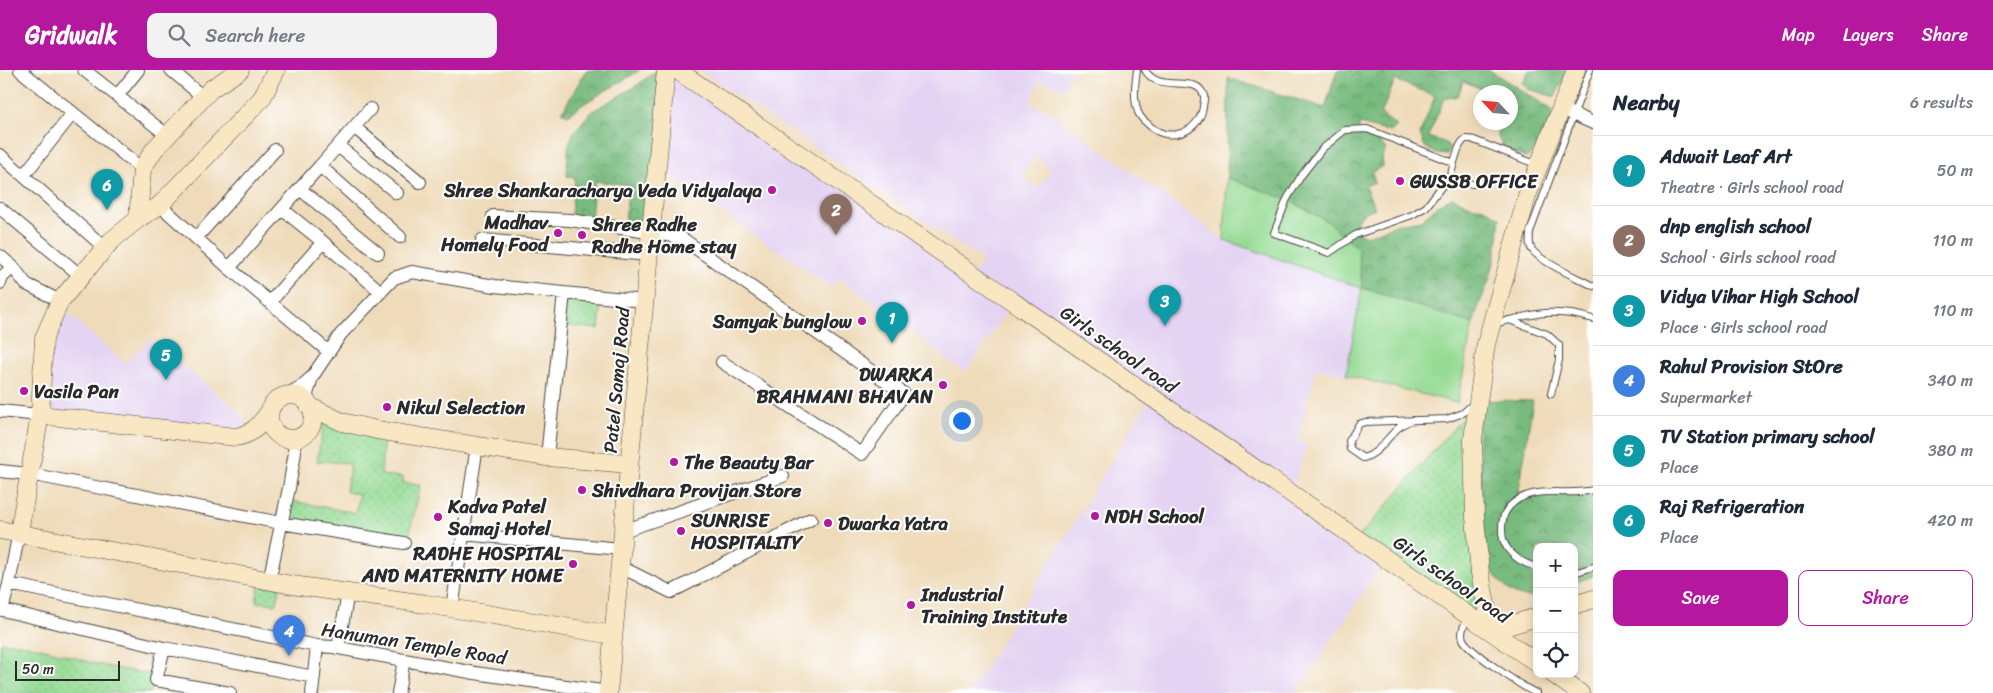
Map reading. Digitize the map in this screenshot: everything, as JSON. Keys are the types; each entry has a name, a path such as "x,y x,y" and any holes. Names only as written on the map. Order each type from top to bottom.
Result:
{"street":[{"path":"20,70 142,170"},
{"path":"84,70 167,135"},
{"path":"117,96 138,70"},
{"path":"171,70 203,97"},
{"path":"138,219 142,170 154,150 211,89 240,70"},
{"path":"276,70 262,98 160,205 138,219 105,248 60,301 44,338 40,416 9,584 1,610 164,648 314,677"},
{"name":"Patel Samaj Road","path":"608,692 666,70"},
{"name":"Girls school road","path":"677,70 1533,660"},
{"path":"1533,618 1491,631 1480,573 1475,517 1473,438 1486,344 1527,196 1539,166 1567,112 1576,70"},
{"path":"229,268 370,109"},
{"path":"1567,112 1593,123"},
{"path":"24,175 73,113"},
{"path":"354,127 420,182"},
{"path":"338,146 397,194"},
{"path":"196,238 275,150"},
{"path":"0,155 105,248"},
{"path":"320,166 400,237"},
{"path":"300,189 378,253"},
{"path":"160,205 229,268 329,352"},
{"path":"0,208 81,276"},
{"path":"282,209 381,292"},
{"path":"493,216 570,220 680,237 904,394 862,454 722,362"},
{"path":"482,240 649,255"},
{"path":"270,302 323,242"},
{"path":"0,256 13,267 26,284 60,301"},
{"path":"0,283 2,277 13,267"},
{"path":"247,435 258,428 272,406 282,397 302,386 312,377 341,334 394,278 412,272 495,286 644,301"},
{"path":"547,457 564,293"},
{"path":"0,411 208,435 236,437 266,433 286,438 306,434 310,428 312,420 307,394 312,377"},
{"path":"282,397 298,396 309,406 342,422 377,430 547,457 629,464"},
{"path":"269,412 270,426 286,438 295,452 269,581"},
{"path":"310,428 324,422 352,424"},
{"path":"452,608 477,446"},
{"path":"0,471 29,474 282,523 404,543"},
{"path":"623,530 783,476"},
{"path":"463,534 620,557 671,592 811,519"},
{"path":"0,530 19,532 269,581 452,608 613,635"},
{"name":"Hanuman Temple Road","path":"9,584 317,646 338,648 475,673 608,692"},
{"path":"338,648 348,593"},
{"path":"1578,604 1593,599"},
{"path":"312,693 317,646"},
{"path":"164,648 156,680 230,693"},
{"path":"398,693 404,660"},
{"path":"1557,678 1572,691"}],"lane":[{"path":"1137,70 1134,94 1139,114 1152,129 1170,136 1189,131 1202,114 1204,97 1200,89 1188,83 1171,84 1157,82 1145,70"},
{"path":"1590,70 1567,112 1530,232 1529,243 1533,251 1548,262 1593,286"},
{"path":"1454,163 1367,129 1345,130 1322,149 1301,176 1287,199 1274,233 1329,253 1355,236 1412,215 1426,207 1451,174 1462,141 1466,139 1474,140 1539,166"},
{"path":"1451,174 1457,180 1472,184"},
{"path":"1491,325 1548,313 1571,312 1593,319"},
{"path":"1509,320 1547,334 1559,345 1559,360 1551,394"},
{"path":"1413,420 1400,425 1371,456 1363,458 1350,449 1349,441 1358,424 1365,422 1413,420 1447,419 1462,413 1478,400"},
{"path":"1533,566 1511,554 1504,544 1501,529 1505,512 1516,499 1538,492 1593,490"},
{"path":"1578,572 1593,567"},
{"path":"1469,616 1462,628 1463,640 1475,654 1536,693"}],"shaded area":[{"path":"666,70 973,274 983,260 700,70 1073,70 1063,90 1041,80 1030,102 1051,113 1224,240 1362,288 1346,375 1316,368 1298,442 1306,444 1292,494 1013,302 966,372 947,360 913,331 838,277 832,288 657,168","holes":["1035,156 1051,170 1037,189 1021,175"]},
{"path":"58,305 125,363 150,339 239,411 249,433 40,415"},
{"path":"1149,400 1386,559 1296,693 970,693"}],"green space":[{"path":"586,70 640,70 567,115 562,112"},
{"path":"657,70 666,70 652,223 625,220 629,185 595,181 591,217 571,214 575,177 567,176 568,149 574,132 591,112 636,86"},
{"path":"1337,70 1489,70 1513,85 1473,85 1463,81 1458,96 1444,99 1428,137 1446,143 1450,150 1447,155 1437,154 1425,147 1420,134 1435,96 1395,80 1381,114 1397,126 1391,132 1359,124 1359,134 1377,139 1386,149 1382,156 1383,166 1372,172 1375,182 1365,186 1375,208 1365,212 1357,220 1357,232 1367,236 1398,224 1421,220 1438,205 1452,197 1470,206 1484,208 1500,218 1493,265 1473,324 1362,288 1358,248 1328,222 1289,200 1227,178 1228,78 1325,108"},
{"path":"1529,70 1568,70 1555,97 1528,89 1522,83"},
{"path":"1518,88 1554,111 1544,138 1527,158 1504,149 1498,137 1498,130 1518,130"},
{"path":"1227,178 1289,200 1328,222 1358,248 1362,288 1224,240"},
{"path":"1362,288 1473,324 1457,403 1346,375"},
{"path":"564,293 602,297 599,329 561,325"},
{"path":"1478,400 1491,631 1357,539"},
{"path":"1478,400 1533,401 1518,496 1538,492 1593,490 1593,576 1578,582 1578,543 1533,543 1533,596 1520,596 1512,592 1500,581 1485,560"},
{"path":"324,422 384,431 381,475 403,477 403,483 421,485 407,543 281,523 286,500 356,513 359,494 346,492 350,463 317,461"},
{"path":"260,579 280,588 277,604 256,602"},
{"path":"0,643 22,644 46,649 92,663 154,675 156,680 150,693 0,693"}],"place":[{"name":"GWSSB OFFICE","path":"1400,181"},
{"name":"Shree Shankaracharya Veda Vidyalaya","path":"772,190"},
{"name":"Raj Refrigeration","path":"107,210"},
{"name":"Madhav Homely Food","path":"558,233"},
{"name":"Shree Radhe Radhe Home stay","path":"582,235"},
{"name":"dnp english school","path":"836,235"},
{"name":"Samyak bunglow","path":"862,321"},
{"name":"Vidya Vihar High School","path":"1165,326"},
{"name":"Adwait Leaf Art","path":"892,343"},
{"name":"TV Station primary school","path":"166,380"},
{"name":"DWARKA BRAHMANI BHAVAN","path":"943,385"},
{"name":"Vasila Pan","path":"24,391"},
{"name":"Nikul Selection","path":"387,407"},
{"name":"The Beauty Bar","path":"674,462"},
{"name":"Shivdhara Provijan Store","path":"582,490"},
{"name":"NDH School","path":"1095,516"},
{"name":"Kadva Patel Samaj Hotel","path":"438,517"},
{"name":"Dwarka Yatra","path":"828,523"},
{"name":"SUNRISE HOSPITALITY","path":"681,531"},
{"name":"RADHE HOSPITAL AND MATERNITY HOME","path":"573,564"},
{"name":"Industrial Training Institute","path":"911,605"},
{"name":"Rahul Provision StOre","path":"289,656"}]}
